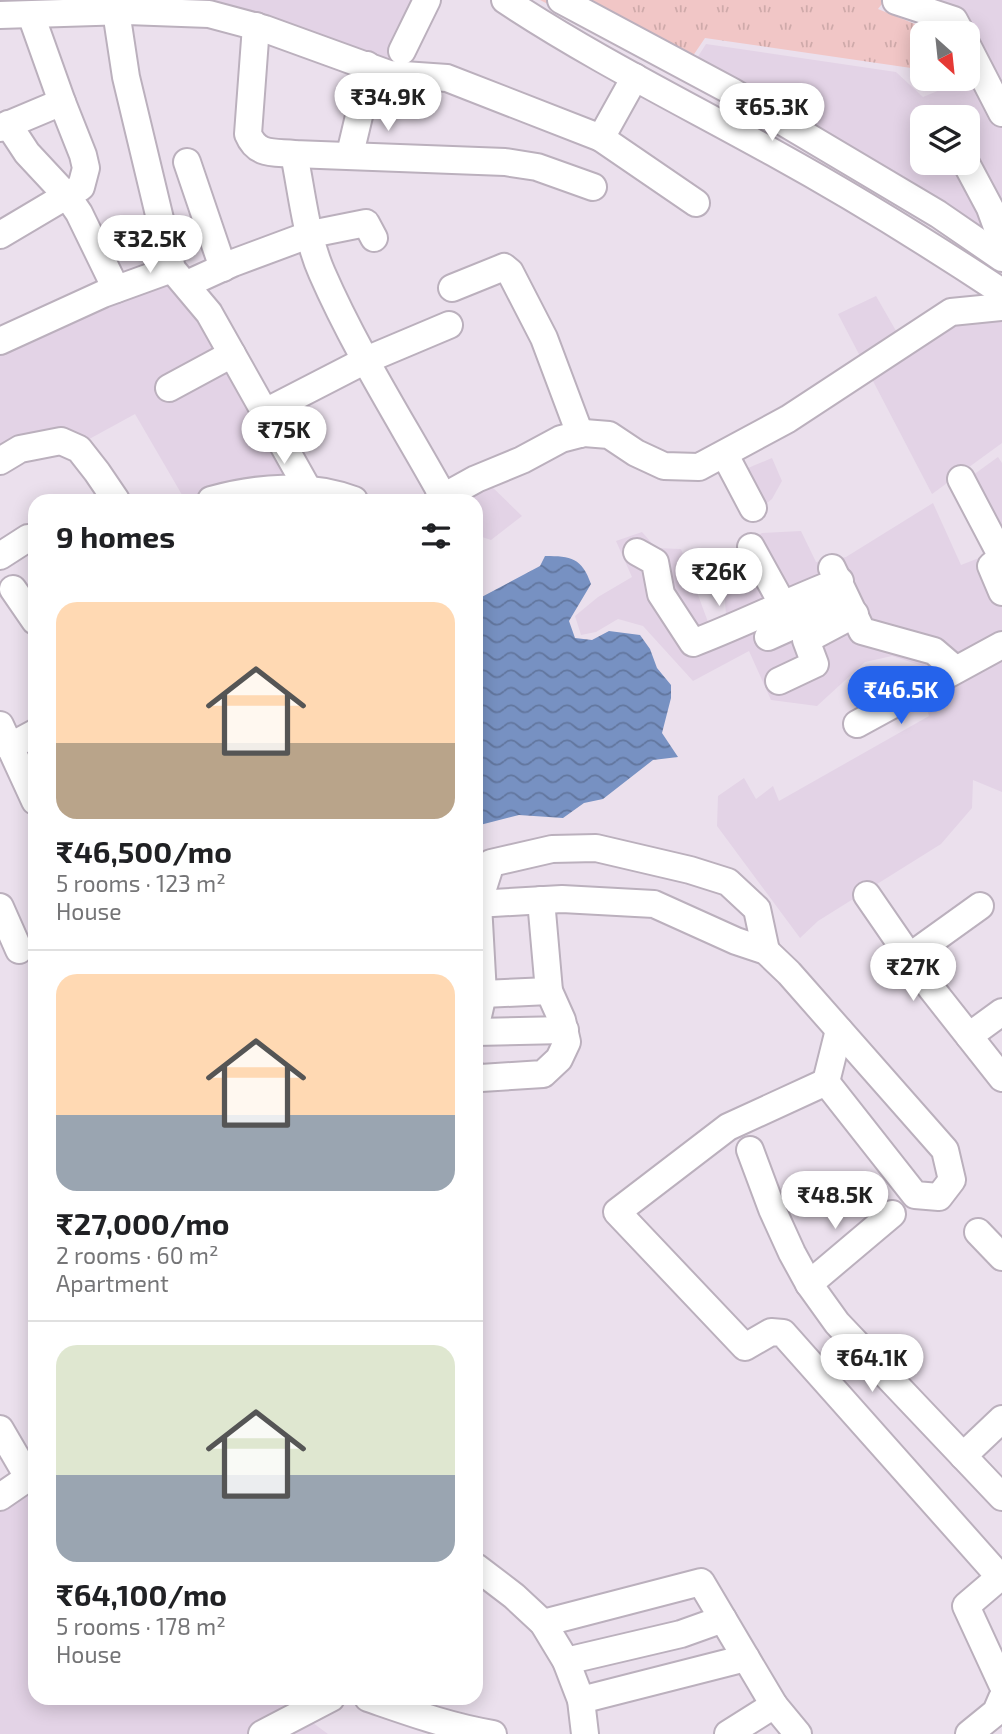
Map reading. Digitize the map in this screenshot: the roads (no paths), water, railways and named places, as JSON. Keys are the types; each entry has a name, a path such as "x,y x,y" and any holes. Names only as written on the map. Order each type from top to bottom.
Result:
{"street":[{"path":"402,51 427,0"},
{"path":"505,0 867,207 1001,294"},
{"path":"561,0 731,91 938,214 1002,258"},
{"path":"896,1 955,21"},
{"path":"116,11 125,77 180,276 209,313 265,412 306,494"},
{"path":"0,15 116,11 209,14 256,26 389,74 447,78 601,138 696,203"},
{"path":"0,235 81,187 86,168 31,15"},
{"path":"256,26 248,134 253,144 262,150 294,154 350,154 505,162 537,167 593,187"},
{"path":"350,154 364,95 367,65"},
{"path":"980,70 1002,113"},
{"path":"601,138 635,76"},
{"path":"62,102 4,126 68,197 79,213 116,289"},
{"path":"294,154 321,271 438,494"},
{"path":"187,162 223,268"},
{"path":"972,175 990,208 1002,241"},
{"path":"0,341 46,318 116,289 223,268 311,234 366,223 374,238"},
{"path":"452,288 503,267 510,272 544,338 580,434"},
{"path":"450,494 561,439 580,434 609,435 636,453 664,466 699,467 788,419 951,312 1001,294"},
{"path":"265,412 366,360 449,325"},
{"path":"169,388 232,354"},
{"path":"0,461 20,449 61,440 79,449 112,494"},
{"path":"725,455 753,508"},
{"path":"961,479 1002,557 991,566 1002,592"},
{"path":"258,494 291,489 302,494"},
{"path":"0,556 28,539"},
{"path":"751,547 782,603"},
{"path":"637,552 655,562 661,593 693,643 747,622 782,603 844,591"},
{"path":"13,589 28,611"},
{"path":"768,637 844,591"},
{"path":"844,591 862,631 934,651 955,670"},
{"path":"779,681 815,664 806,640 844,591"},
{"path":"858,724 1002,645"},
{"path":"28,734 5,736 28,785"},
{"path":"483,886 491,863 552,849 596,848 690,870 728,882 757,909 766,951"},
{"path":"867,895 909,957 1002,1078"},
{"path":"483,904 562,899 654,904 736,941 766,951 945,1150 951,1180 939,1197 915,1195 826,1082"},
{"path":"483,1078 543,1074 559,1059 567,1042 565,1030 549,991 541,900"},
{"path":"909,957 980,906"},
{"path":"0,907 19,950"},
{"path":"483,994 549,991"},
{"path":"969,1036 1002,1012"},
{"path":"483,1032 565,1030"},
{"path":"826,1082 839,1030"},
{"path":"826,1082 728,1127 617,1212 745,1347 771,1332 783,1333 1000,1577 966,1606 1002,1684"},
{"path":"750,1150 772,1209 809,1284 837,1323 1002,1497"},
{"path":"809,1284 892,1214"},
{"path":"978,1232 1002,1257"},
{"path":"963,1455 1002,1419"},
{"path":"0,1429 28,1469"},
{"path":"0,1497 28,1478"},
{"path":"483,1572 543,1623 566,1661 581,1700 585,1734"},
{"path":"543,1623 701,1582 774,1705 798,1734"},
{"path":"566,1661 681,1634 723,1619"},
{"path":"581,1700 746,1658"},
{"path":"969,1734 996,1712 1002,1698"},
{"path":"262,1734 318,1705"},
{"path":"389,1705 474,1731 493,1734"},
{"path":"728,1734 774,1705"}],"water":[{"path":"545,556 569,558 579,564 588,575 591,584 569,621 575,638 592,640 609,631 640,635 650,649 657,668 671,685 671,698 662,733 678,757 653,760 603,799 584,803 563,818 519,815 483,824 483,596 540,566"}]}
